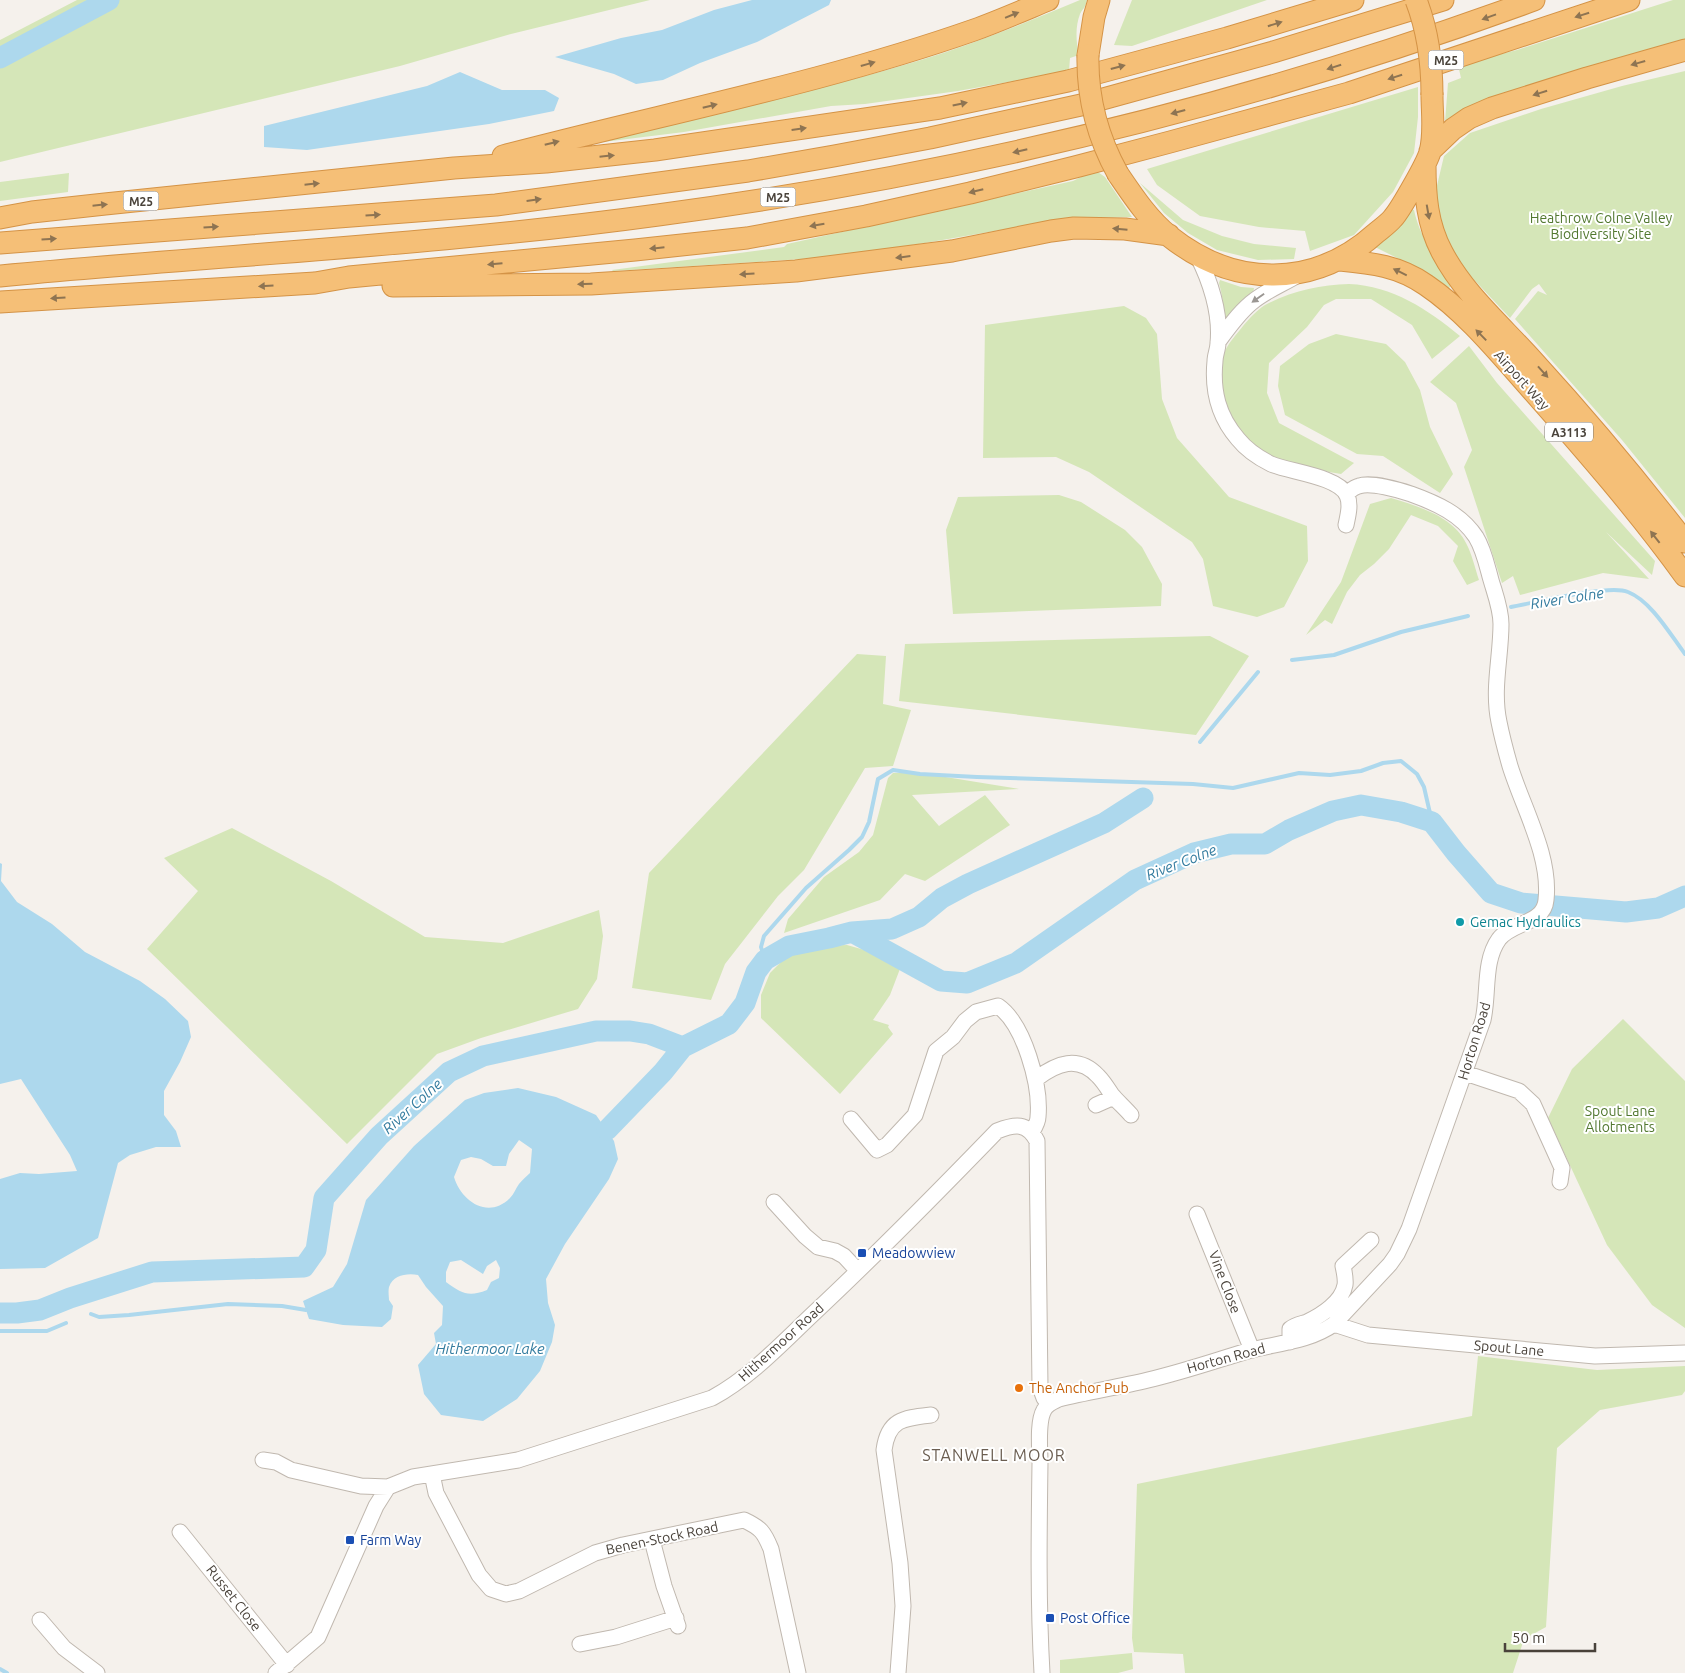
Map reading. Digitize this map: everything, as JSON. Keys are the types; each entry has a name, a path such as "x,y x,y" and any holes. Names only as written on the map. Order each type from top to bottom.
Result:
{"highway":[{"name":"M25","path":"454,168 797,84 889,58 976,30 1048,0"},
{"path":"1099,0 1094,17 1088,54 1089,88 1091,105 1101,141 1118,174 1134,198 1168,235 1197,255 1245,272 1265,275 1300,274 1340,260 1366,242 1394,217 1440,140 1464,122 1492,108 1685,50"},
{"name":"M25","path":"0,218 32,212 105,204 454,168 546,162 655,150 940,108 1077,78 1227,38 1353,0"},
{"name":"Airport Way","path":"1416,0 1429,45 1432,71 1425,197 1430,226 1441,251 1457,279 1571,402 1658,506 1685,542"},
{"name":"M25","path":"0,244 496,205 664,183 815,160 930,138 1081,105 1273,52 1442,0"},
{"name":"M25","path":"0,276 500,234 656,216 912,174 1014,153 1140,122 1279,84 1471,23 1534,0"},
{"name":"M25","path":"0,302 315,283 350,277 747,238 866,216 970,193 1084,164 1349,93 1628,0"},
{"name":"M25","path":"315,283 350,286 591,284 796,270 952,251 1074,228 1125,229 1168,235"},
{"name":"Airport Way","path":"1340,260 1374,263 1391,267 1426,284 1462,315 1506,361 1572,436 1642,520 1685,576"}],"street":[{"path":"1197,255 1212,288 1218,342 1215,359 1215,397 1228,428 1254,454 1272,464 1338,486 1346,494 1349,509 1346,525"},
{"path":"1218,342 1235,319 1251,303 1300,274"},
{"name":"Horton Road","path":"1049,1404 1058,1399 1150,1380 1252,1350 1290,1342 1314,1335 1334,1324 1390,1264 1409,1229 1465,1074 1485,1012 1490,960 1495,947 1500,938 1508,931 1537,917 1546,907 1548,885 1545,865 1510,767 1498,720 1496,677 1501,623 1498,604 1484,557 1476,538 1449,510 1407,493 1385,487 1360,485 1346,494"},
{"path":"851,1119 876,1150 887,1145 915,1115 936,1051 953,1037 965,1021 976,1012 998,1006 1006,1012 1012,1020 1032,1064 1036,1079 1038,1116 1032,1132 1037,1141 1038,1164 1040,1387 1044,1398 1049,1404 1043,1411 1041,1429 1039,1618 1042,1673"},
{"path":"1036,1079 1062,1063 1080,1065 1090,1069 1099,1077 1131,1115"},
{"path":"1465,1074 1519,1091 1533,1104 1562,1168 1560,1182"},
{"path":"1096,1106 1114,1097"},
{"name":"Hithermoor Road","path":"388,1487 413,1477 518,1460 712,1398 750,1374 919,1212 997,1131 1010,1126 1026,1127 1032,1132"},
{"path":"774,1202 805,1236 818,1247 835,1251 844,1256 858,1271"},
{"name":"Vine Close","path":"1204,1218 1252,1350"},
{"path":"1290,1342 1290,1329 1322,1314 1340,1298 1346,1284 1343,1266 1371,1240"},
{"name":"Spout Lane","path":"1334,1324 1368,1336 1595,1356 1685,1353"},
{"path":"898,1673 903,1606 900,1563 884,1450 886,1435 894,1426 905,1418 931,1415"},
{"path":"263,1460 276,1462 291,1470 361,1486 388,1487"},
{"name":"Benen-Stock Road","path":"432,1474 436,1493 479,1575 491,1589 506,1594 519,1592 595,1553 744,1520 757,1526 765,1534 771,1549 798,1673"},
{"path":"361,1486 376,1506"},
{"path":"282,1669 318,1637 376,1506 388,1487"},
{"name":"Russet Close","path":"180,1531 206,1563 282,1669"},
{"path":"580,1644 597,1636 677,1623 664,1586 652,1540"},
{"path":"40,1620 64,1648 97,1673"}],"green space":[{"path":"77,0 650,0 511,34 400,66 0,162 0,40"},
{"path":"1080,0 1087,0 1077,24 1079,55 1070,58 1069,71 958,91 865,104 831,106 684,132 595,143 881,72 961,47"},
{"path":"1132,0 1267,0 1132,46 1114,45"},
{"path":"1673,0 1685,0 1685,43 1445,122 1448,83 1461,78 1458,65 1517,50"},
{"name":"Heathrow Colne Valley Biodiversity Site","path":"1685,71 1685,518 1622,440 1515,319 1538,291 1547,295 1539,284 1532,289 1510,318 1447,251 1435,194 1444,156 1470,133 1541,109 1622,86"},
{"path":"1418,87 1418,117 1414,153 1393,192 1354,235 1310,251 1305,231 1259,227 1200,216 1157,185 1147,169"},
{"path":"1095,170 1105,177 1132,217 1064,219 919,244 819,258 612,270 784,247 787,244 1073,181"},
{"path":"69,173 68,192 0,201 0,182"},
{"path":"1140,183 1183,220 1222,236 1254,244 1296,248 1294,259 1258,260 1217,250 1188,233 1164,213"},
{"path":"1410,209 1414,210 1425,240 1453,284 1448,289 1417,268 1375,247"},
{"path":"1220,280 1241,287 1254,288 1253,293 1234,309 1223,325 1223,309 1219,283"},
{"path":"1349,284 1380,289 1395,294 1422,308 1460,336 1432,359 1412,325 1371,299 1336,299 1324,305 1307,327 1269,363 1267,393 1279,423 1354,463 1341,474 1287,463 1258,449 1238,430 1231,418 1221,392 1220,378 1221,364 1225,351 1245,323 1262,307 1285,296 1306,290"},
{"path":"1124,306 1146,318 1157,334 1162,399 1177,438 1229,497 1307,526 1308,561 1284,607 1257,617 1213,606 1203,559 1192,542 1089,472 1056,457 983,458 985,325"},
{"path":"1336,334 1386,344 1405,362 1420,390 1430,427 1453,474 1440,493 1383,456 1357,454 1285,415 1278,386 1280,366 1309,344"},
{"path":"1469,346 1497,383 1655,561 1652,575 1606,532 1649,579 1603,573 1520,595 1513,576 1502,583 1464,467 1472,450 1456,403 1430,382"},
{"path":"1059,495 1081,502 1125,530 1142,547 1162,584 1161,606 953,614 946,530 958,497"},
{"path":"1391,498 1433,513 1452,526 1460,534 1468,547 1479,580 1467,585 1453,561 1458,546 1438,526 1411,515 1389,549 1360,575 1347,592 1332,624 1325,620 1306,635 1341,582 1370,504"},
{"path":"1210,636 1249,656 1196,735 899,701 905,644"},
{"path":"857,654 886,656 883,704 911,710 893,766 865,768 804,870 778,896 725,964 711,1000 632,988 649,873"},
{"path":"893,773 921,773 1019,789 912,795 939,826 985,795 1010,825 925,881 905,874 880,900 784,933 788,919 824,877 859,852 873,835 888,778"},
{"path":"232,828 331,881 425,937 503,943 599,910 603,936 597,979 578,1009 481,1038 437,1054 347,1144 147,949 198,891 164,858"},
{"path":"847,945 903,961 890,995 873,1020 889,1025 888,1027 893,1034 840,1094 761,1018 761,995 770,973 787,956 815,946"},
{"name":"Spout Lane Allotments","path":"1623,1019 1685,1081 1685,1328 1652,1305 1607,1245 1548,1118 1572,1069"},
{"path":"1478,1356 1597,1370 1685,1366 1685,1391 1682,1395 1600,1410 1557,1448 1546,1627 1524,1639 1513,1673 1185,1673 1183,1654 1134,1652 1132,1638 1137,1484 1472,1416"},
{"path":"1132,1653 1133,1669 1118,1673 1060,1673 1060,1660"}],"water":[{"path":"752,0 831,0 829,5 757,42 700,63 663,80 636,84 614,74 555,57 621,38 662,30 714,10"},
{"path":"460,72 502,90 545,90 559,98 554,111 489,124 307,150 264,147 264,126 427,86"},
{"path":"0,863 2,864 1,881 17,902 52,924 85,952 140,981 165,999 188,1021 191,1037 164,1091 164,1115 176,1131 181,1147 156,1147 130,1155 118,1163 98,1238 45,1268 0,1269 0,1179 20,1173 39,1174 77,1171 70,1155 21,1079 0,1084"},
{"name":"Hithermoor Lake","path":"518,1088 556,1097 596,1115 614,1141 618,1159 609,1179 565,1244 546,1279 548,1303 555,1325 552,1342 540,1371 517,1399 483,1421 441,1415 424,1394 418,1365 436,1344 434,1333 442,1325 443,1306 418,1275 409,1274 397,1277 391,1283 389,1287 389,1300 393,1306 391,1319 382,1327 343,1325 309,1319 303,1301 333,1287 347,1264 366,1200 414,1146 465,1100 484,1093","holes":["519,1140 532,1149 530,1173 511,1196 502,1204 493,1207 476,1205 469,1200 463,1194 454,1177 461,1160 471,1157 481,1159 493,1166 506,1166 509,1154","461,1260 483,1274 487,1266 496,1260 500,1268 499,1278 491,1282 487,1290 470,1294 461,1292 446,1282 446,1272 450,1262"]}],"waterway":[{"path":"0,58 109,0"},
{"name":"River Colne","path":"1511,607 1589,592 1605,590 1628,592 1636,596 1652,610 1685,654"},
{"name":"River Colne","path":"1292,660 1334,655 1401,632 1468,616"},
{"name":"River Colne","path":"1200,742 1258,672"},
{"path":"765,960 761,947 764,936 806,888 862,837 869,822 878,779 893,770 920,774 1193,784 1233,788 1299,773 1330,775 1361,771 1383,763 1401,761 1417,774 1424,787 1432,822"},
{"name":"River Colne","path":"607,1130 663,1072 683,1047 729,1024 745,1003 756,972 765,960 789,946 852,932 892,929 919,917 942,898 968,884 1104,823 1143,798"},
{"name":"River Colne","path":"852,932 941,981 967,983 1016,963 1135,880 1194,853 1231,844 1265,844 1289,830 1333,811 1361,805 1401,812 1432,822 1491,893 1521,903 1626,912 1658,908 1685,896"},
{"name":"River Colne","path":"0,1313 40,1310 70,1298 152,1272 304,1267 316,1250 324,1198 379,1136 449,1072 483,1056 596,1031 630,1031 649,1034 683,1047"},
{"path":"91,1314 99,1317 129,1315 228,1304 282,1306 306,1310"},
{"path":"0,1331 47,1331 66,1323"},
{"path":"0,1669 7,1673"}],"place":[{"name":"Gemac Hydraulics","path":"1460,922"},
{"name":"Meadowview","path":"862,1253"},
{"name":"The Anchor Pub","path":"1019,1388"},
{"name":"Farm Way","path":"350,1540"},
{"name":"Post Office","path":"1050,1618"}],"district":[{"name":"STANWELL MOOR","path":"994,1455"}]}
